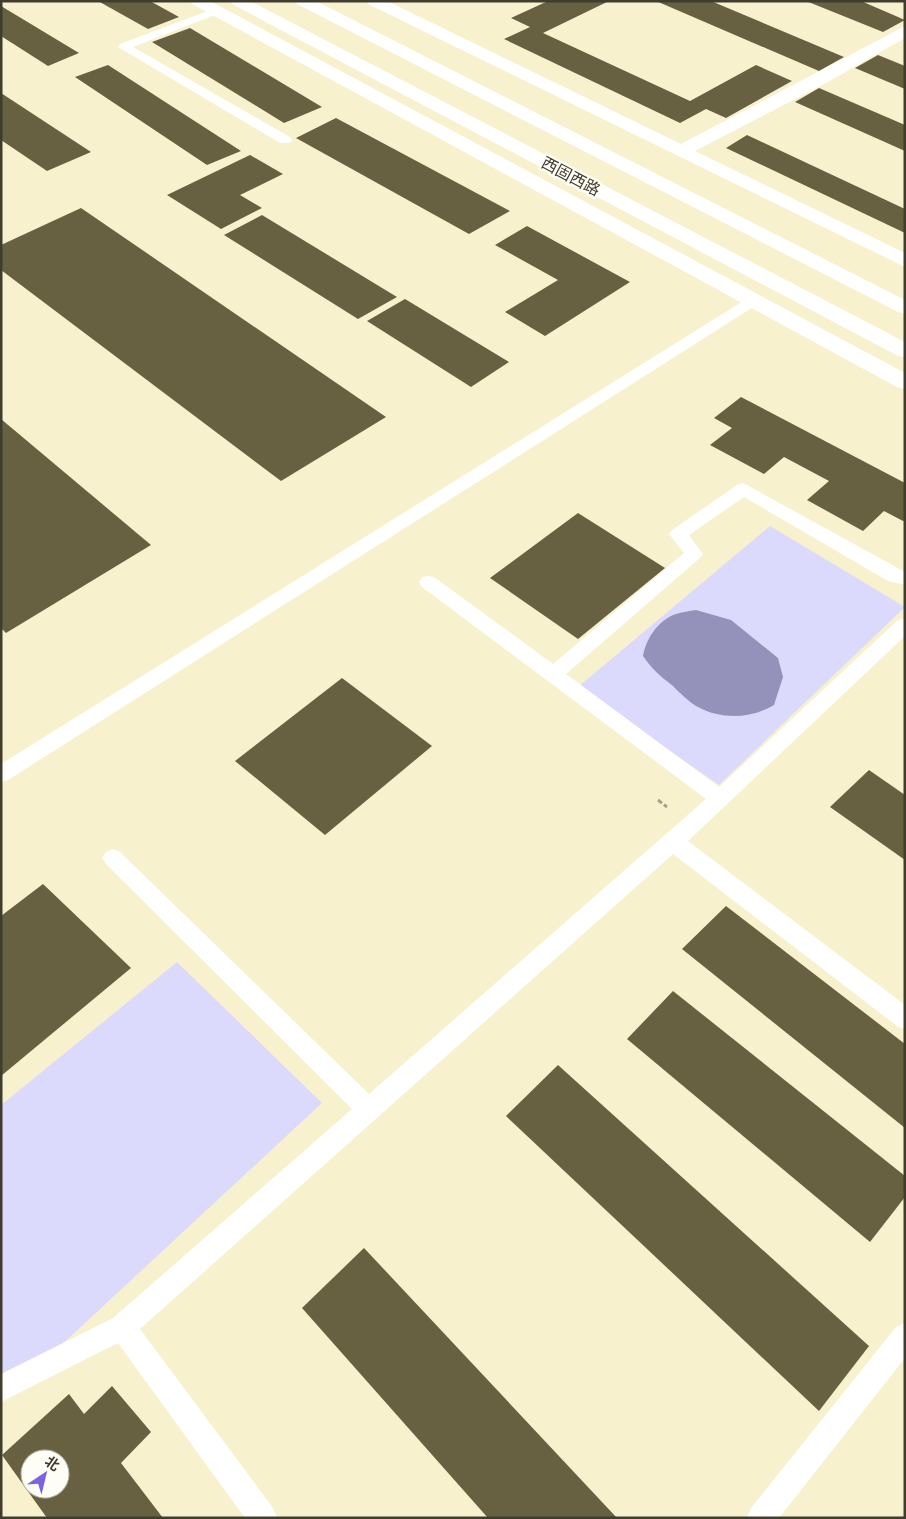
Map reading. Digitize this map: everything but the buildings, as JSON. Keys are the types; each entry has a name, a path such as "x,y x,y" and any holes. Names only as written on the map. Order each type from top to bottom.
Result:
{"street":[{"path":"198,1 905,382"},
{"name":"西固西路","path":"238,1 905,351"},
{"name":"西固西路","path":"303,1 905,308"},
{"path":"374,1 905,260"},
{"path":"681,151 822,78 905,30"}],"lane":[{"path":"216,11 124,47 285,140"},
{"path":"1,774 753,301"},
{"path":"553,675 694,554 678,534 743,489 894,576 905,579"},
{"path":"428,582 721,799"},
{"path":"1,1389 122,1327 673,842 905,626"},
{"path":"673,842 905,1019"},
{"path":"113,858 369,1110"},
{"path":"122,1327 263,1518"},
{"path":"761,1518 905,1336"}],"shaded area":[{"path":"770,526 905,607 719,785 578,687"},
{"path":"696,610 731,620 778,658 783,677 774,705 765,710 745,715 725,716 715,714 696,706 660,676 649,664 643,656 647,643 658,625 676,614"},
{"path":"177,962 322,1103 1,1401 1,1105"}]}
